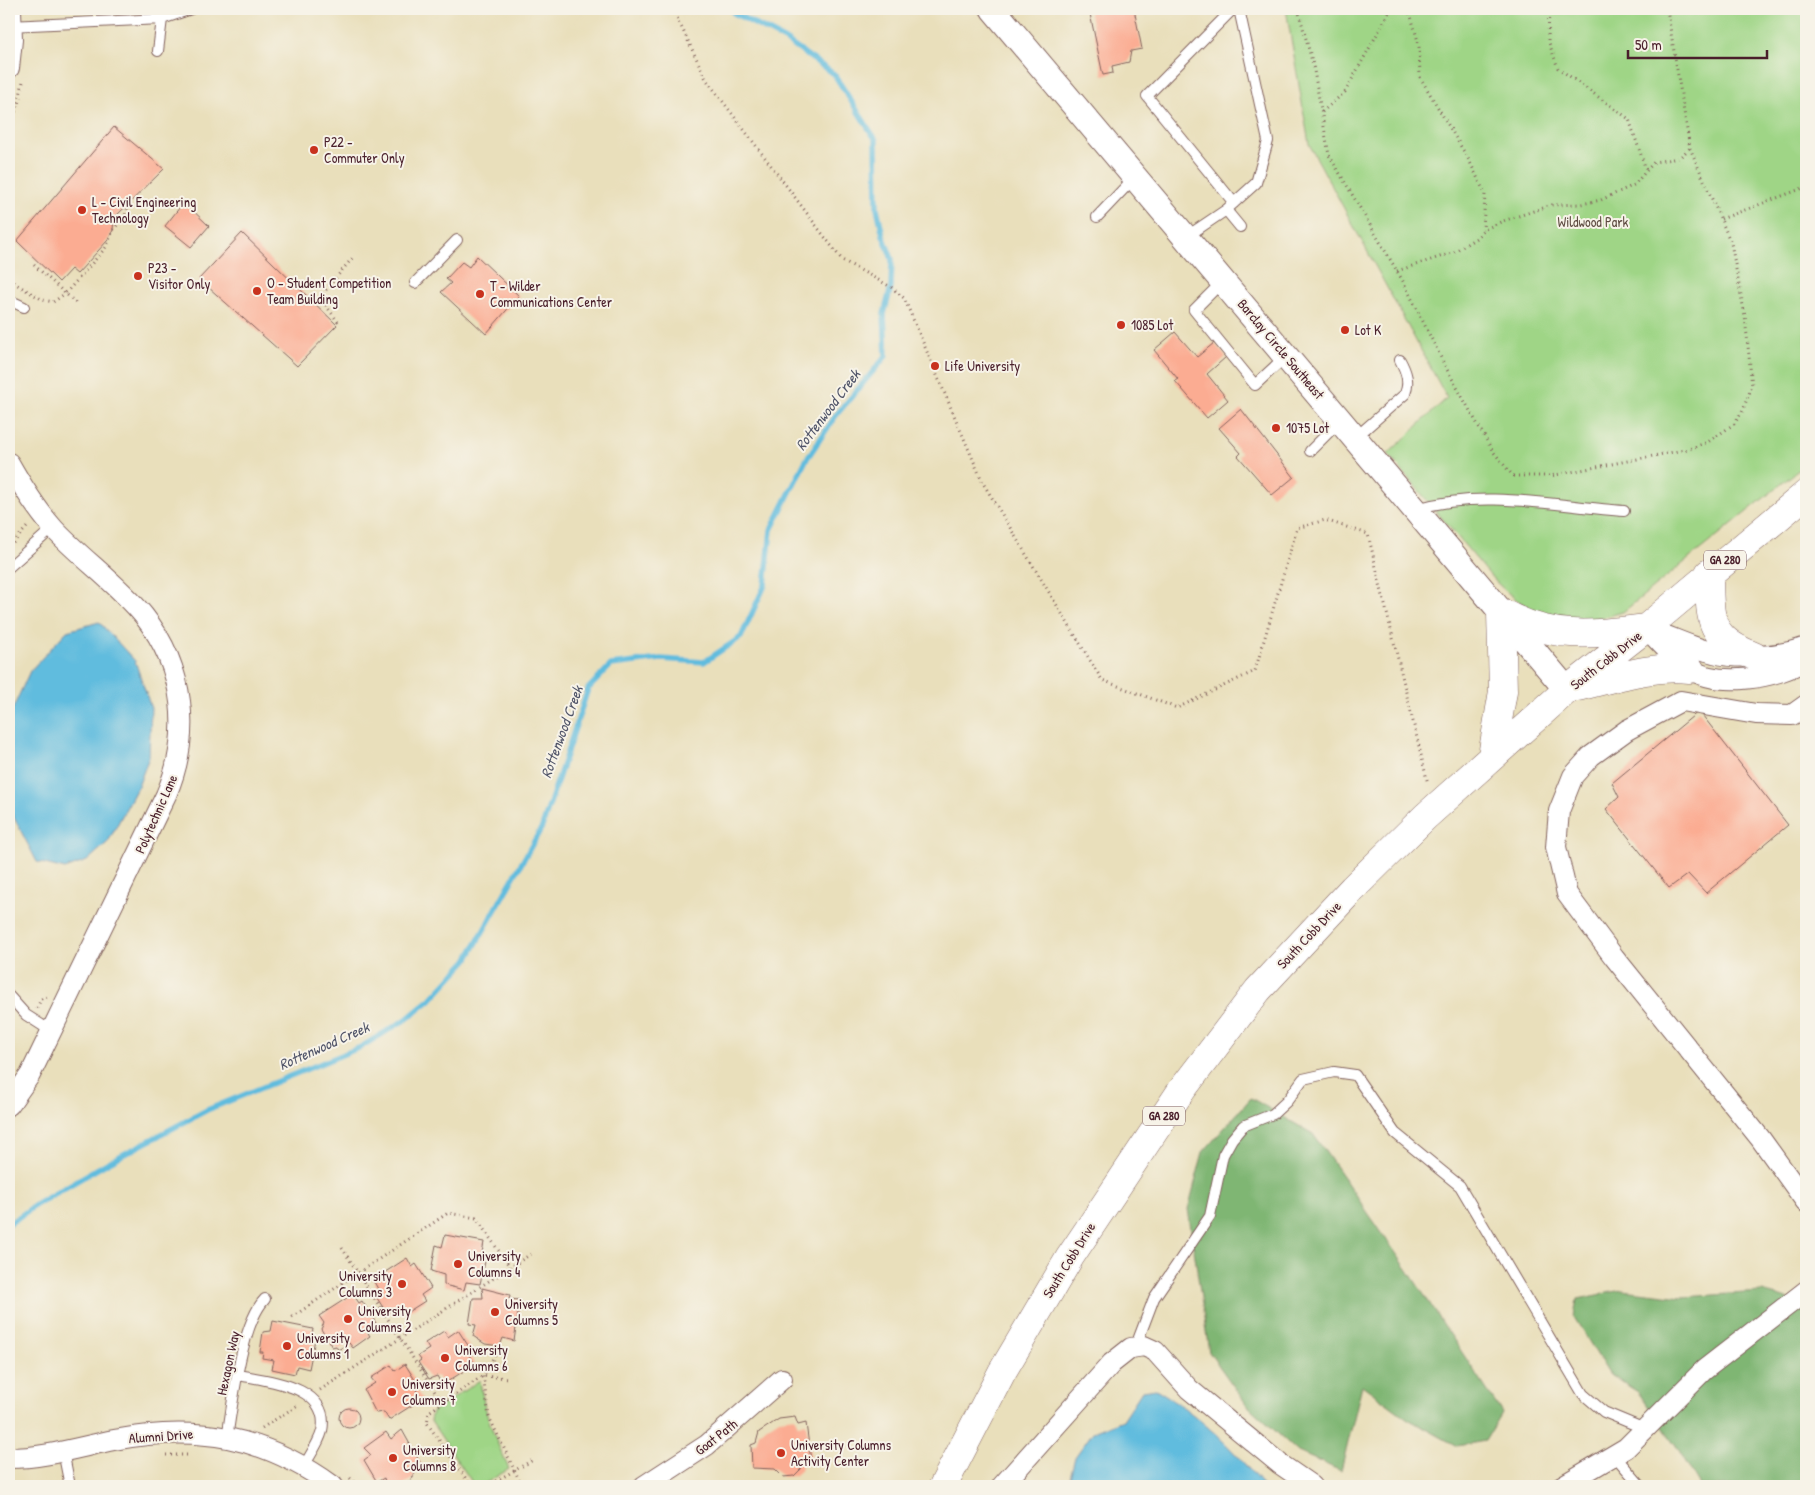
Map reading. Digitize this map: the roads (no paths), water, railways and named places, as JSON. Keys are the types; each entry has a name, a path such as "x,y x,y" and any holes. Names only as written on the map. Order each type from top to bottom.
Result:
{"main road":[{"name":"South Cobb Drive","path":"943,1486 1002,1372 1070,1257 1181,1091 1219,1040 1282,964 1434,808 1567,690 1646,628 1709,573 1806,494"},
{"path":"1709,573 1710,614 1717,633 1730,645 1754,656"},
{"path":"1501,612 1524,625 1570,633 1598,634 1646,628"},
{"path":"1492,756 1503,691 1501,612"},
{"path":"1567,690 1642,671 1662,668 1690,669"}],"street":[{"name":"Barclay Circle Southeast","path":"993,9 1567,690"},
{"path":"9,68 11,20"},
{"name":"Polytechnic Lane","path":"9,463 34,504 47,533 144,615 172,664 177,681 182,720 178,760 170,788 25,1084 9,1105"},
{"path":"1646,628 1716,654 1754,656 1806,647"},
{"path":"1646,628 1690,669 1712,677 1737,680 1791,668 1806,659"},
{"path":"1806,705 1792,715 1783,715 1756,714 1681,701 1627,730 1591,756 1573,776 1559,811 1556,847 1567,894 1614,957 1760,1138 1806,1202"},
{"path":"1562,1486 1626,1448 1704,1370 1806,1291"},
{"path":"1002,1486 1112,1363 1135,1348 1144,1346 1155,1351 1190,1390 1280,1464 1312,1486"},
{"name":"Goat Path","path":"644,1486 707,1445 782,1380"},
{"name":"Alumni Drive","path":"9,1458 64,1451 153,1434 188,1433 227,1438 271,1450 304,1466 333,1486"}],"lane":[{"path":"11,20 162,19 191,9"},
{"path":"1233,9 1147,96 1234,203"},
{"path":"1186,237 1226,210 1256,183 1268,141 1239,9"},
{"path":"158,51 162,19"},
{"path":"1097,217 1136,177"},
{"path":"1226,210 1240,228"},
{"path":"415,283 457,240"},
{"path":"1223,281 1194,310 1255,385 1286,356"},
{"path":"9,300 24,307"},
{"path":"1310,451 1405,394 1407,382 1400,360"},
{"path":"1415,509 1431,504 1504,499 1624,511"},
{"path":"9,567 47,533"},
{"path":"9,996 33,1020 51,1031"},
{"path":"1135,1348 1154,1298 1210,1216 1223,1155 1232,1139 1243,1126 1273,1114 1303,1079 1334,1072 1355,1075 1395,1133 1460,1186 1583,1394 1604,1412 1645,1429"},
{"name":"Hexagon Way","path":"227,1438 251,1322 265,1299"},
{"path":"239,1375 290,1387 311,1397 320,1410 322,1429 304,1466"},
{"path":"64,1451 70,1486"},
{"path":"1614,1455 1641,1486"}],"water":[{"path":"99,622 135,661 151,708 149,757 139,784 108,842 87,861 65,869 37,862 9,808 9,717 30,671 67,631"},
{"path":"1156,1389 1186,1409 1214,1433 1240,1458 1263,1486 1083,1486 1070,1478 1075,1457 1093,1432 1123,1420 1142,1391"}],"waterway":[{"name":"Rottenwood Creek","path":"9,1224 37,1204 109,1162 207,1110 361,1047 408,1018 430,1000 467,960 542,827 588,689 611,665 661,659 704,662 741,637 765,585 771,530 806,460 837,414 886,356 884,314 891,287 892,259 883,235 877,208 876,140 834,74 785,40 734,13 731,9"}],"place":[{"name":"P22 - Commuter Only","path":"314,150"},
{"name":"L - Civil Engineering Technology","path":"82,210"},
{"name":"P23 - Visitor Only","path":"138,276"},
{"name":"O - Student Competition Team Building","path":"257,291"},
{"name":"T - Wilder Communications Center","path":"480,294"},
{"name":"1085 Lot","path":"1121,325"},
{"name":"Lot K","path":"1345,330"},
{"name":"Life University","path":"935,366"},
{"name":"1075 Lot","path":"1276,428"},
{"name":"University Columns 4","path":"458,1264"},
{"name":"University Columns 3","path":"402,1284"},
{"name":"University Columns 5","path":"495,1312"},
{"name":"University Columns 2","path":"348,1319"},
{"name":"University Columns 1","path":"287,1346"},
{"name":"University Columns 6","path":"445,1358"},
{"name":"University Columns 7","path":"392,1392"},
{"name":"University Columns Activity Center","path":"781,1453"},
{"name":"University Columns 8","path":"393,1458"}],"park label":[{"name":"Wildwood Park","path":"1593,222"}]}
